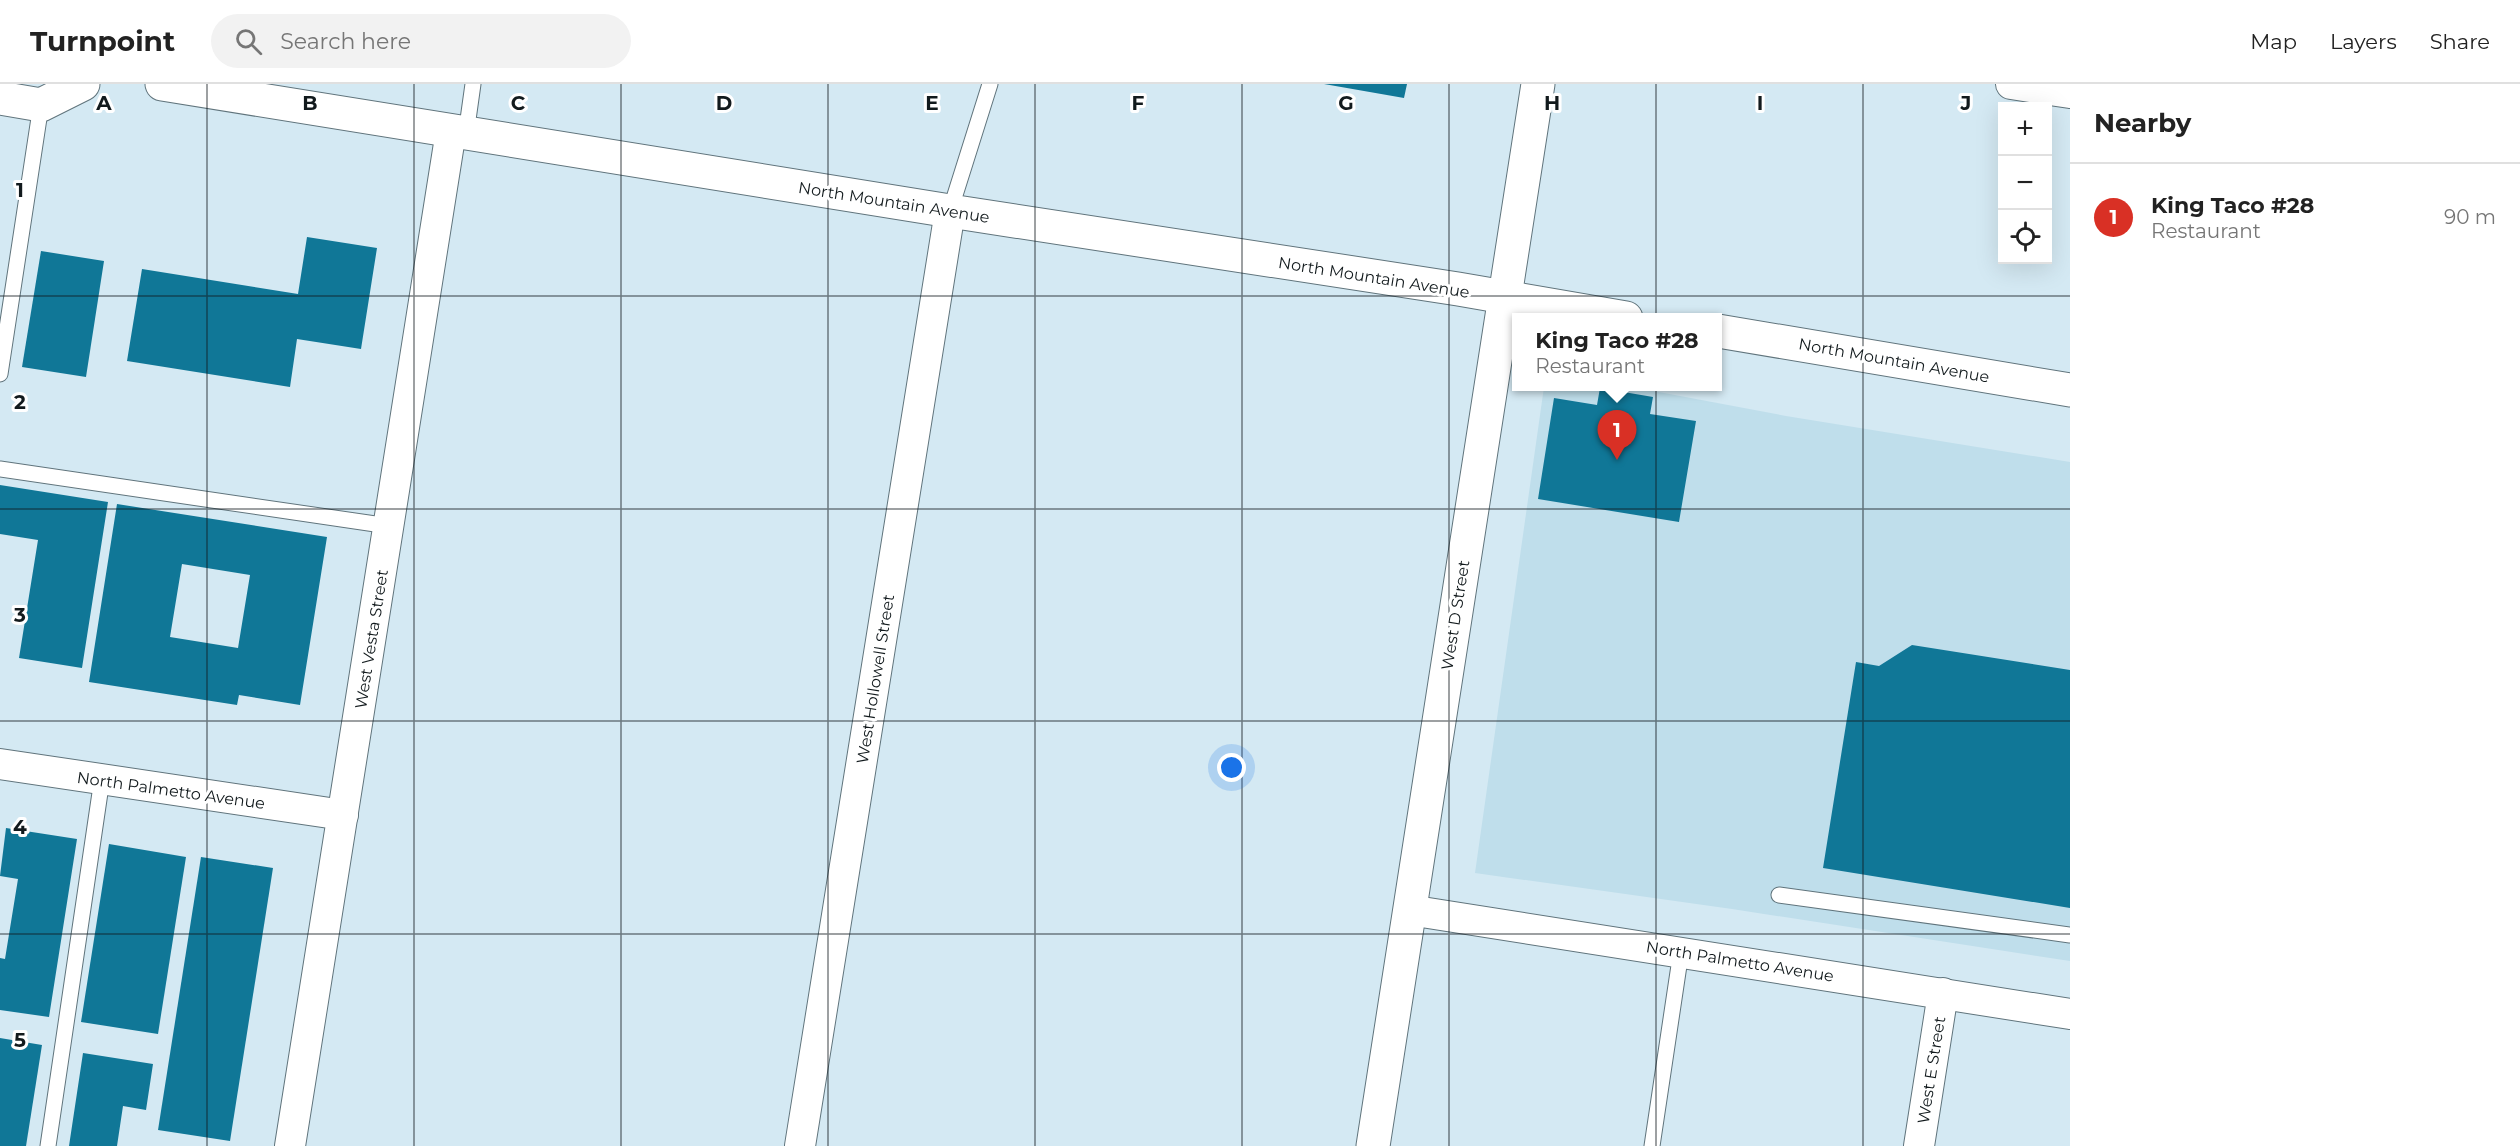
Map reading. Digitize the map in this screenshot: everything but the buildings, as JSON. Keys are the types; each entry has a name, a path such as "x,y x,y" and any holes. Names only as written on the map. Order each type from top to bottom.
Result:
{"main road":[{"path":"0,98 40,105 83,84"},
{"name":"North Mountain Avenue","path":"162,84 950,212 1597,313"},
{"name":"West D Street","path":"1373,1146 1538,84"},
{"name":"North Mountain Avenue","path":"1722,332 2070,390"}],"street":[{"path":"2011,84 2070,93"},
{"name":"West Vesta Street","path":"290,1146 388,526 458,133"},
{"name":"West Hollowell Street","path":"800,1146 950,212"},
{"name":"North Palmetto Avenue","path":"0,764 343,815"},
{"name":"North Palmetto Avenue","path":"1409,910 2070,1014"},
{"name":"West E Street","path":"1919,1146 1942,993"}],"lane":[{"path":"458,133 473,84"},
{"path":"950,212 990,84"},
{"path":"0,374 40,105"},
{"path":"0,470 388,526"},
{"path":"48,1146 102,779"},
{"path":"1779,895 2070,935"},
{"path":"1652,1146 1682,952"}],"shaded area":[{"path":"1543,391 1653,391 1786,416 2070,462 2070,961 1732,909 1475,873"}],"place":[{"name":"King Taco #28","path":"1617,460"}]}
